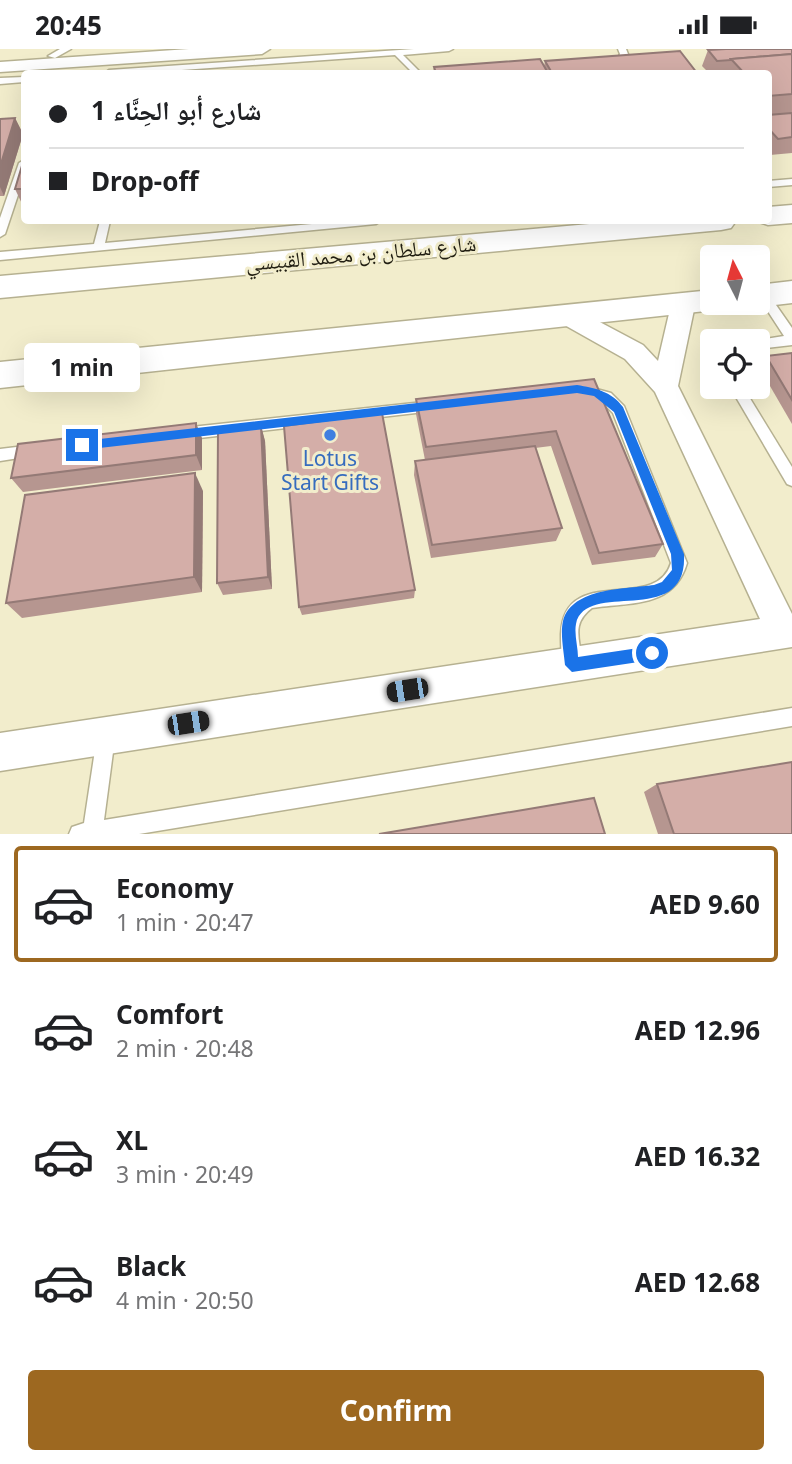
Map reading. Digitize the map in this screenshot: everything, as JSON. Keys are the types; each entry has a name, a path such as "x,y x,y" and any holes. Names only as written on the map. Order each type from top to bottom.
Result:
{"main road":[{"path":"772,216 792,214"},
{"name":"شارع سلطان بن محمد القبيسي","path":"0,287 688,224"},
{"path":"0,375 698,303"}],"street":[{"path":"0,60 60,53 161,49"},
{"path":"0,68 262,49"},
{"path":"665,386 698,303"},
{"path":"0,752 788,632 665,386 634,352 570,317"}],"lane":[{"path":"213,70 449,49"},
{"path":"592,65 621,60 624,54 622,49"},
{"path":"397,53 415,70"},
{"path":"0,81 21,80"},
{"path":"0,234 21,172"},
{"path":"772,184 792,182"},
{"path":"99,246 104,224"},
{"path":"202,237 203,224"},
{"path":"0,256 343,224"},
{"path":"770,342 792,339 771,295"},
{"path":"563,391 577,389 597,392 614,403 619,410 679,563 675,579 666,587 589,601 580,606 569,622 572,665"},
{"path":"743,399 792,480"},
{"path":"165,436 453,403"},
{"path":"0,455 55,449"},
{"path":"106,736 86,833 792,717"}],"building":[{"path":"792,49 792,54 717,61 708,50"},
{"path":"680,51 695,70 550,70 545,61"},
{"path":"792,54 792,94 772,96 772,70 741,70 731,59"},
{"path":"540,59 546,70 435,70 434,67"},
{"path":"792,113 792,137 778,139 772,132 772,115"},
{"path":"15,118 0,167 0,119"},
{"path":"21,169 21,189 15,189"},
{"path":"792,353 792,400 770,363 770,356"},
{"path":"594,379 663,544 599,553 556,431 426,447 416,399"},
{"path":"382,413 415,590 299,607 284,426"},
{"path":"196,423 196,455 11,478 18,444"},
{"path":"261,426 268,577 217,583 218,431"},
{"path":"535,446 562,528 432,545 415,461"},
{"path":"195,473 194,577 6,603 25,495"},
{"path":"792,762 792,834 674,834 657,784"},
{"path":"594,798 605,834 379,834"}],"place":[{"name":"Lotus Start Gifts","path":"330,435"}],"route":[{"path":"82,445 577,389 597,392 614,403 619,410 678,554 679,563 675,579 666,587 598,599 580,606 569,622 572,665 652,653"}]}
